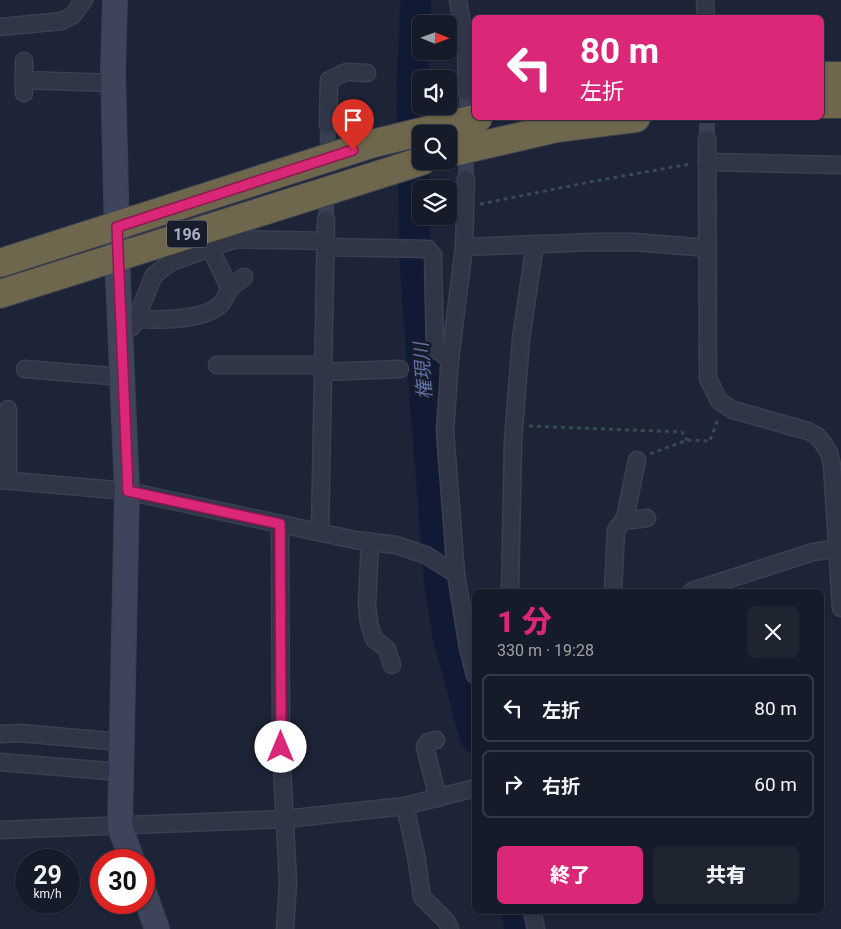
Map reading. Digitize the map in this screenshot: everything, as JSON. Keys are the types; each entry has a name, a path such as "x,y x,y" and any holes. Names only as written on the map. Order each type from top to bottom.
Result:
{"highway":[{"path":"824,76 841,76"},
{"path":"824,104 841,104"},
{"name":"196","path":"0,263 371,144 472,119"},
{"path":"457,151 557,128 620,120"},
{"name":"196","path":"0,294 412,164"}],"street":[{"path":"0,28 62,21 73,15 84,0"},
{"path":"115,0 113,83 117,256 128,327 123,377 128,491 120,772 120,827 128,849"},
{"path":"458,0 466,48 467,92"},
{"path":"705,0 706,15"},
{"path":"24,61 24,86 113,83"},
{"path":"328,125 329,80 346,72 367,73"},
{"path":"707,139 708,378 718,401 726,406 733,410 808,431 817,436 829,453 840,548 841,608"},
{"path":"707,162 841,165"},
{"path":"453,572 445,431 450,358 464,247 466,179"},
{"path":"320,532 326,220"},
{"path":"128,327 154,275 171,262 236,239 428,249 433,255 435,349 450,358"},
{"path":"464,247 634,242 708,248"},
{"path":"510,589 514,425 534,244"},
{"path":"210,248 230,288"},
{"path":"128,327 157,320 197,316 209,312 220,305 230,288 244,277"},
{"path":"217,365 323,369 400,369"},
{"path":"25,369 123,377"},
{"path":"8,410 4,480 128,491 280,524 370,542 396,545 426,555 453,572 468,596 468,648 472,663"},
{"path":"612,589 614,540 616,530 625,518 637,460"},
{"path":"625,518 632,520 647,518"},
{"path":"280,524 281,747 288,883 285,929"},
{"path":"370,542 367,604 369,623 374,640 387,650 392,665"},
{"path":"698,589 813,552 840,548"},
{"path":"0,734 121,742"},
{"path":"436,740 428,742 426,752 438,798"},
{"path":"0,762 120,772"},
{"path":"0,830 120,827 286,819 405,806 472,789"},
{"path":"405,806 416,855 422,897 447,922 450,929"},
{"path":"152,914 157,929"},
{"path":"533,914 536,929"}],"path":[{"path":"465,208 595,180 707,162"},
{"path":"637,460 687,440 710,441 712,430 726,406"},
{"path":"514,425 682,432 687,440"}],"waterway":[{"name":"権現川","path":"416,0 412,91 415,262 439,578 448,635 472,726"},
{"name":"権現川","path":"517,914 520,929"}],"tunnel":[{"path":"466,179 467,92"},
{"path":"707,120 707,139"},
{"path":"326,220 328,125"}],"route":[{"path":"281,747 280,524 128,491 117,227 353,150"}]}
